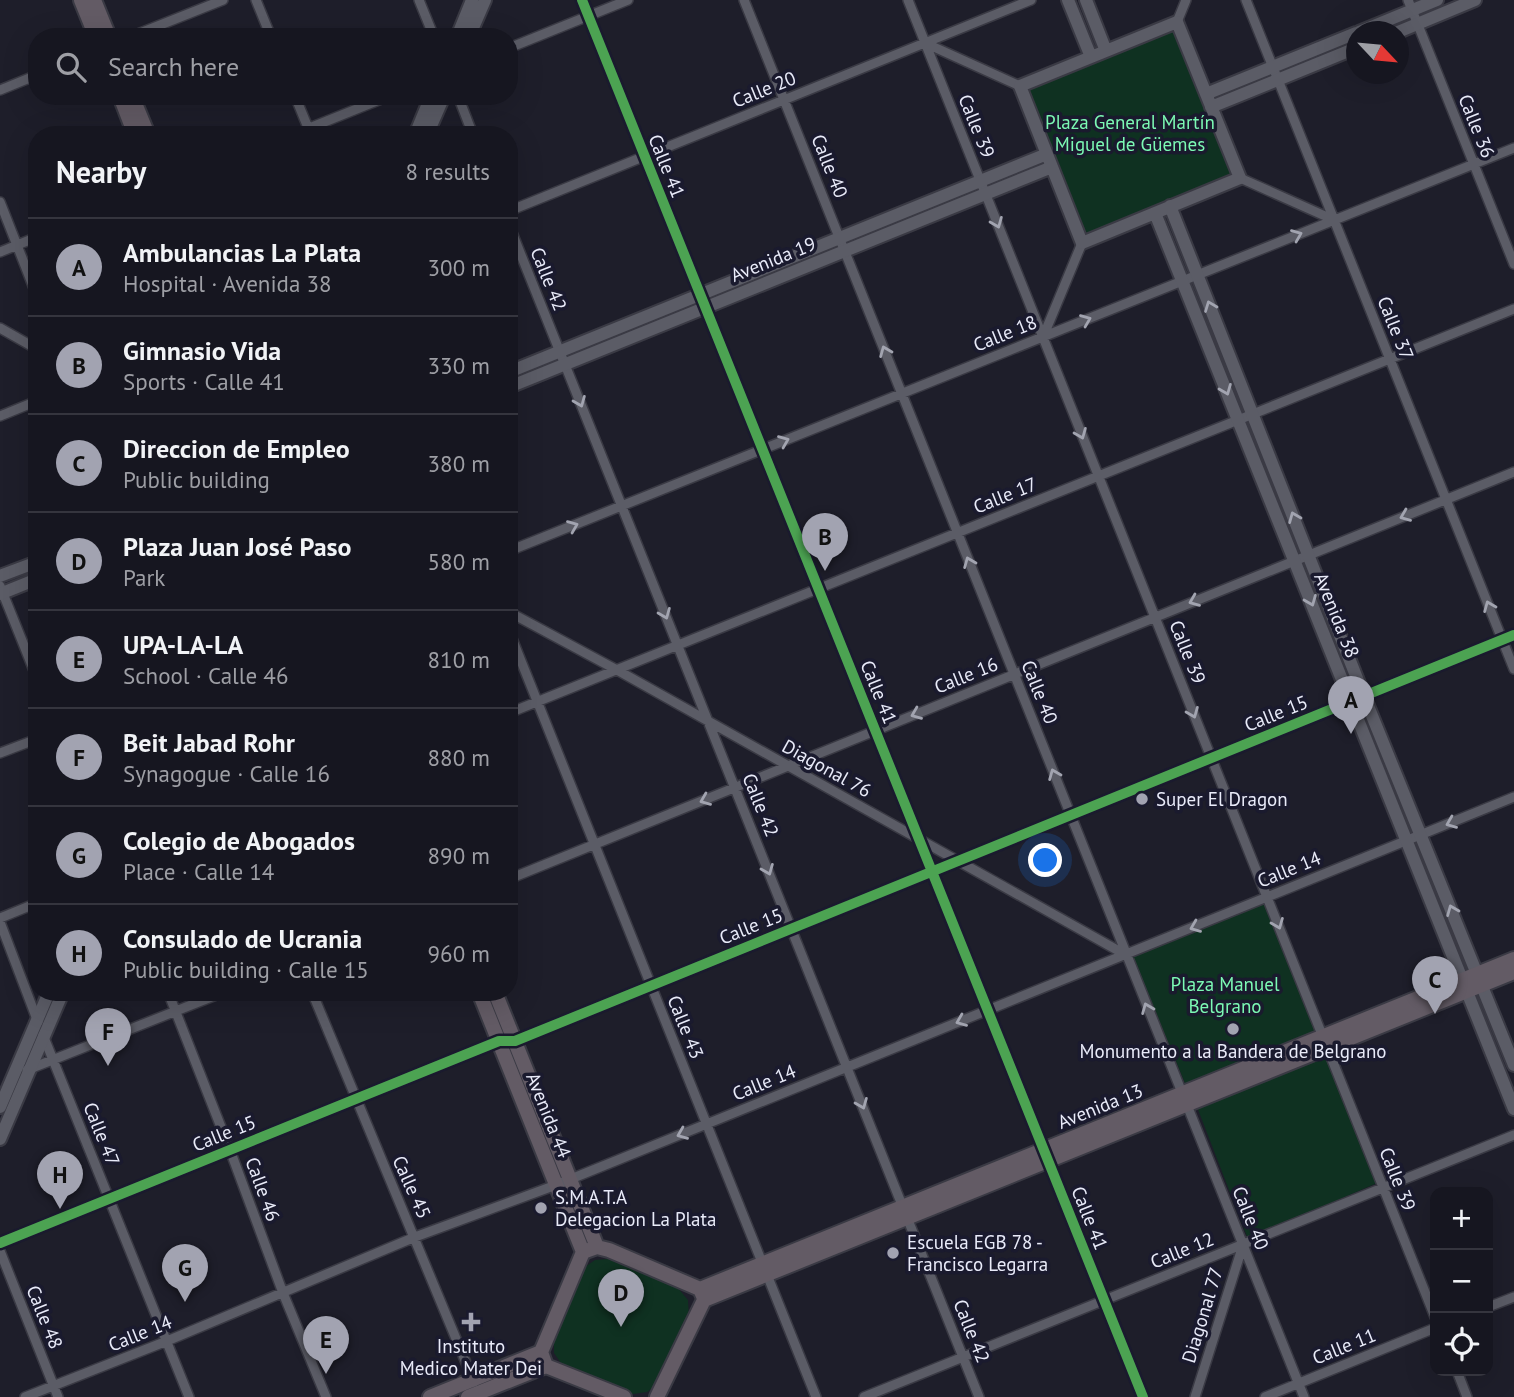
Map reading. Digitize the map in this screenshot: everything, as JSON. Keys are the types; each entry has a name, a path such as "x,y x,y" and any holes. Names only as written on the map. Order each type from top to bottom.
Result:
{"main road":[{"path":"81,0 92,28"},
{"path":"94,0 105,28"},
{"path":"461,28 472,0"},
{"path":"474,28 485,0"},
{"path":"1068,0 1091,57"},
{"path":"1086,0 1106,51"},
{"path":"1379,21 1410,5 1437,0"},
{"path":"1409,27 1475,0"},
{"path":"1177,22 1240,178 1082,243 1020,86 1106,51 1177,22"},
{"path":"1206,94 1346,37"},
{"path":"1211,107 1346,52"},
{"path":"123,105 132,126"},
{"path":"136,105 144,126"},
{"path":"419,126 427,105"},
{"path":"431,126 440,105"},
{"name":"Avenida 19","path":"518,382 563,358 703,301 840,238 981,181 1050,161"},
{"name":"Avenida 19","path":"703,301 845,251 985,194 1050,161"},
{"name":"Avenida 38","path":"1170,206 1514,1065"},
{"name":"Avenida 38","path":"1155,213 1514,1109"},
{"name":"Avenida 19","path":"518,370 563,358"},
{"path":"0,576 28,565"},
{"path":"1,591 28,582"},
{"name":"Avenida 13","path":"702,1295 1465,986 1514,959"},
{"name":"Avenida 13","path":"1480,979 1514,972"},
{"path":"0,1107 45,1001"},
{"path":"0,1139 59,1001"},
{"name":"Avenida 44","path":"483,1001 590,1250"},
{"name":"Avenida 44","path":"498,1001 563,1183"},
{"path":"430,1397 475,1392 543,1359 590,1250 702,1295 658,1397"},
{"path":"543,1359 624,1397"}],"street":[{"path":"153,28 223,0"},
{"path":"256,0 267,28"},
{"path":"419,0 430,28"},
{"name":"Calle 41","path":"582,0 1143,1397"},
{"path":"518,44 628,0"},
{"name":"Calle 40","path":"744,0 1304,1397"},
{"name":"Calle 39","path":"908,0 1433,1313"},
{"name":"Calle 20","path":"518,207 1031,0"},
{"path":"1177,22 1186,0"},
{"name":"Calle 37","path":"1246,0 1514,669"},
{"name":"Calle 36","path":"1410,5 1514,264"},
{"path":"925,43 1020,86"},
{"path":"0,90 28,79"},
{"path":"299,105 308,126"},
{"path":"323,126 369,105"},
{"path":"461,105 470,126"},
{"name":"Calle 18","path":"518,547 1514,148"},
{"path":"1240,178 1334,220"},
{"path":"0,202 28,273"},
{"path":"0,252 28,241"},
{"path":"1043,337 1082,243"},
{"name":"Calle 42","path":"518,247 979,1397"},
{"name":"Calle 17","path":"518,709 1514,309"},
{"path":"0,328 28,344"},
{"path":"0,416 28,405"},
{"name":"Calle 16","path":"518,875 1514,472"},
{"path":"1,591 28,656"},
{"name":"Diagonal 76","path":"518,617 1126,955"},
{"name":"Calle 15","path":"0,1243 499,1041 514,1041 1514,635"},
{"name":"Calle 43","path":"518,654 817,1397"},
{"path":"0,754 28,743"},
{"name":"Calle 14","path":"25,1397 167,1342 415,1237 563,1183 1514,797"},
{"path":"0,920 28,907"},
{"name":"Calle 47","path":"0,920 28,996"},
{"name":"Calle 47","path":"30,1001 189,1397"},
{"name":"Calle 46","path":"171,1001 283,1293 326,1397"},
{"path":"0,1082 201,1001"},
{"name":"Calle 45","path":"316,1001 355,1100 415,1237 475,1392"},
{"name":"Calle 12","path":"863,1397 1514,1135"},
{"name":"Diagonal 77","path":"1195,1397 1243,1244"},
{"name":"Calle 48","path":"0,1251 58,1397"},
{"path":"1493,1305 1514,1297"},
{"name":"Calle 11","path":"1265,1397 1430,1330"},
{"path":"1459,1376 1467,1397"}],"green space":[{"name":"Plaza General Martín Miguel de Güemes","path":"1171,30 1178,34 1231,172 1228,178 1091,234 1084,231 1028,94 1030,87"},
{"name":"Plaza Manuel Belgrano","path":"1266,902 1318,1034 1187,1088 1132,955"},
{"name":"Plaza Manuel Belgrano","path":"1326,1056 1377,1183 1248,1239 1197,1107"},
{"path":"608,1259 677,1287 688,1300 689,1318 662,1381 647,1392 633,1394 563,1366 554,1353 554,1336 582,1269 595,1260"}],"cycle path":[{"path":"582,0 1143,1397"},
{"path":"0,1243 499,1041 515,1041 1514,635"}],"place":[{"name":"Gimnasio Vida","path":"825,571"},
{"name":"Ambulancias La Plata","path":"1351,734"},
{"name":"Super El Dragon","path":"1142,799"},
{"name":"Direccion de Empleo","path":"1435,1014"},
{"name":"Monumento a la Bandera de Belgrano","path":"1233,1029"},
{"name":"Beit Jabad Rohr","path":"108,1066"},
{"name":"S.M.A.T.A Delegacion La Plata","path":"541,1208"},
{"name":"Consulado de Ucrania","path":"60,1209"},
{"name":"Escuela EGB 78 - Francisco Legarra","path":"893,1253"},
{"name":"Colegio de Abogados","path":"185,1302"},
{"name":"Instituto Medico Mater Dei","path":"471,1322"},
{"name":"Plaza Juan José Paso","path":"621,1327"},
{"name":"UPA-LA-LA","path":"326,1374"}]}
